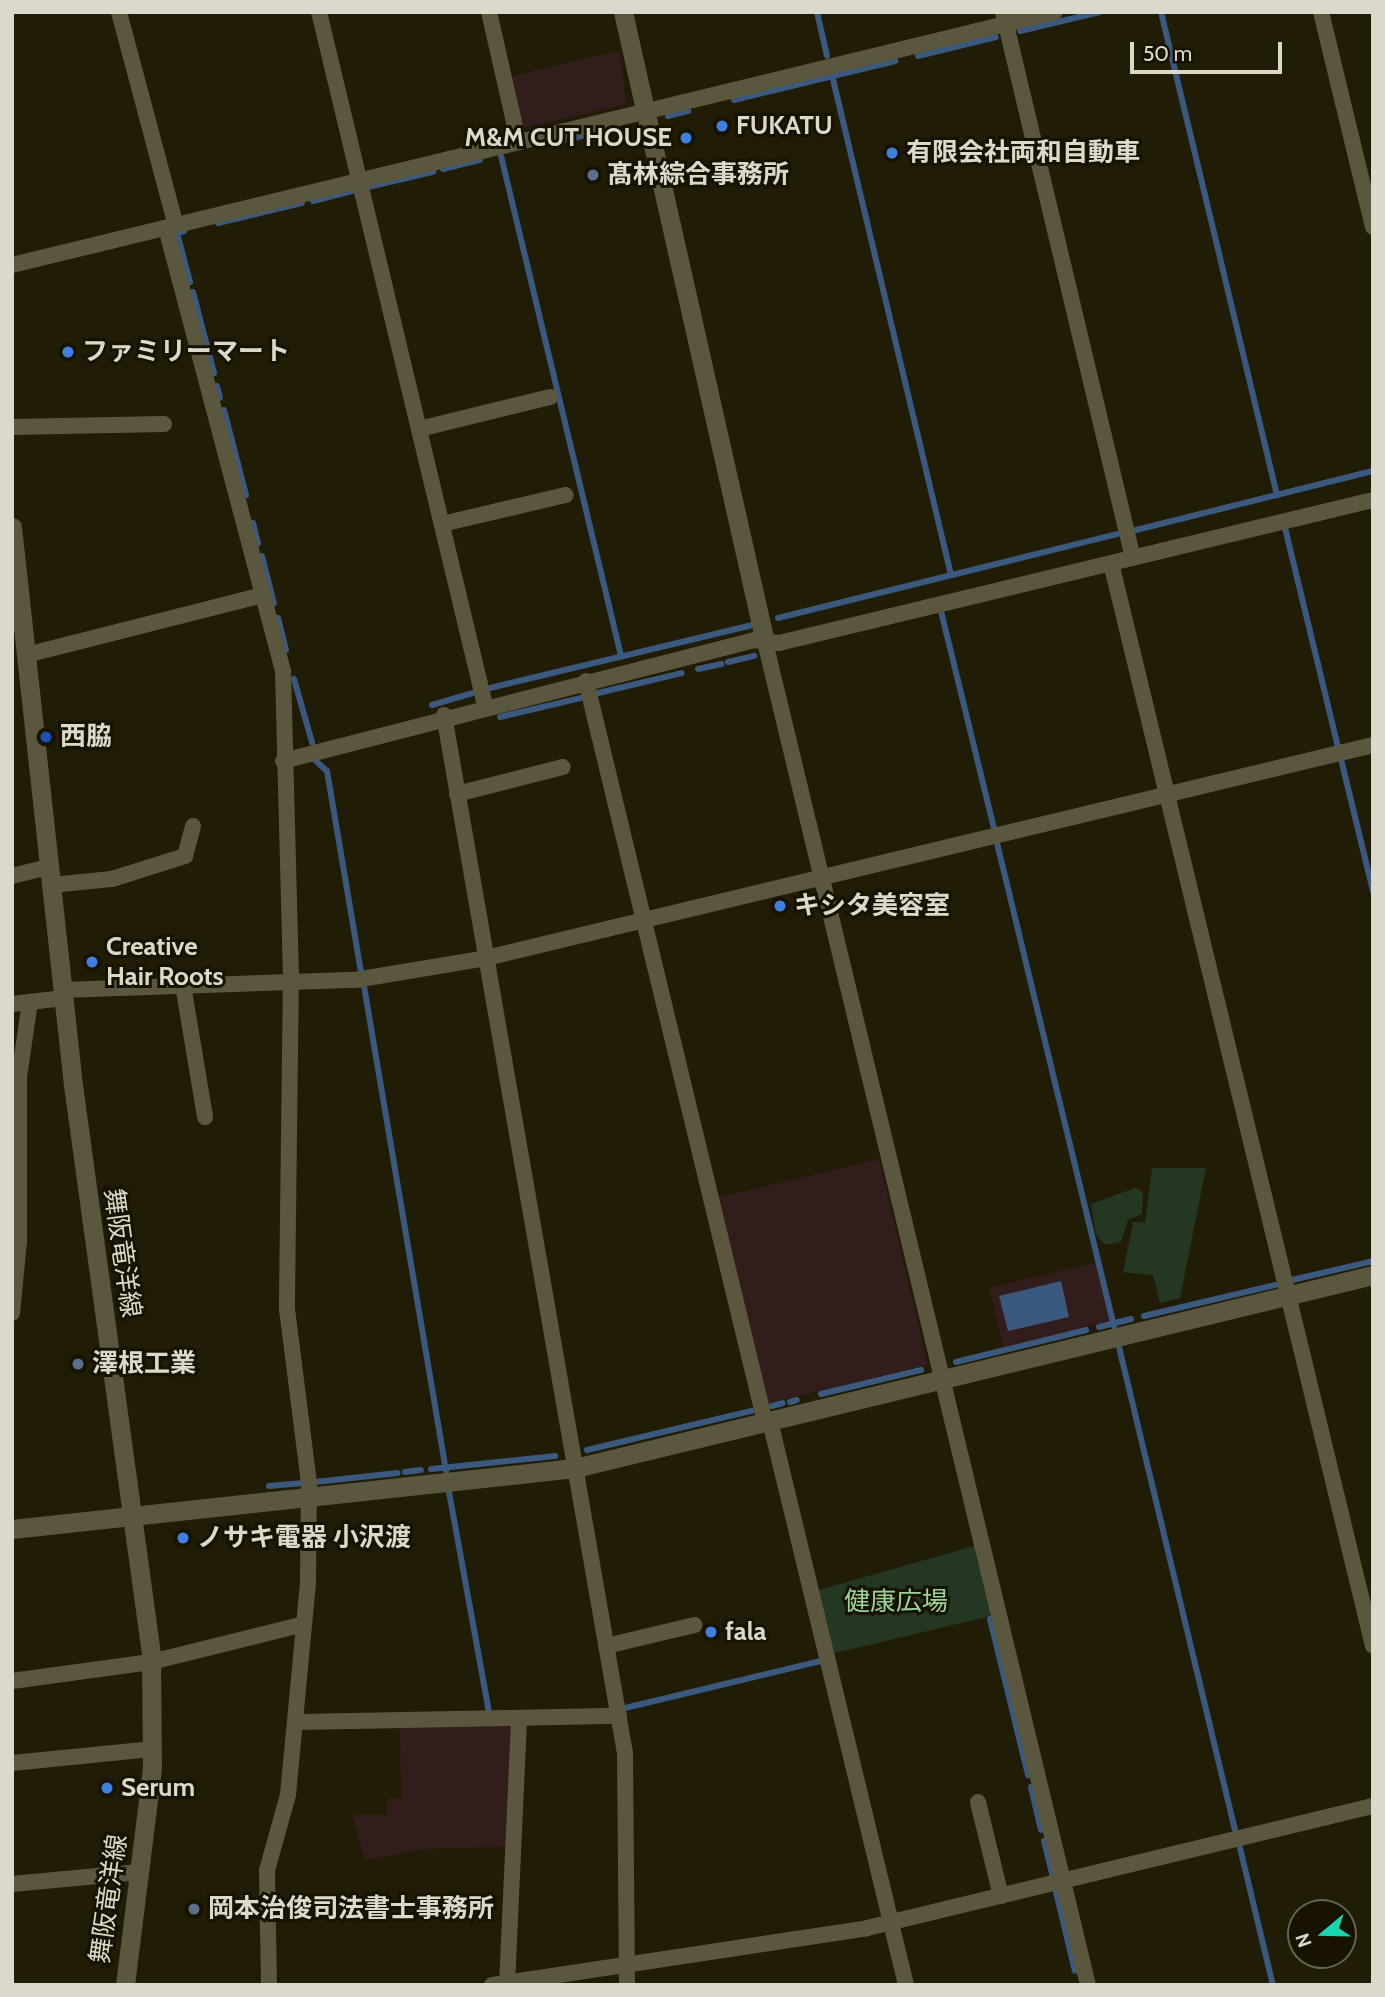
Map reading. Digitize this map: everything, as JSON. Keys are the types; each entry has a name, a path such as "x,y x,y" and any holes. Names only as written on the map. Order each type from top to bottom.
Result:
{"street":[{"path":"119,12 283,672 289,982 286,1309 309,1496 308,1583 300,1625 296,1722 288,1795 267,1870 269,1985"},
{"path":"319,12 485,705"},
{"path":"489,12 518,140"},
{"path":"623,12 820,878 1088,1985"},
{"path":"12,265 644,110 1004,18 1055,12"},
{"path":"1321,12 1373,228"},
{"path":"1004,18 1133,558"},
{"path":"419,429 550,397"},
{"path":"12,427 164,424"},
{"path":"442,524 566,495"},
{"path":"283,761 485,705 1133,558 1373,500"},
{"name":"舞阪竜洋線","path":"12,527 16,592 26,655 63,994 151,1662 153,1749 125,1985"},
{"path":"1111,563 1373,1646"},
{"path":"26,655 263,595"},
{"path":"586,681 906,1985"},
{"path":"444,715 619,1716 628,1793 627,1985"},
{"path":"12,1004 63,994 183,985 355,980 486,958 1373,745"},
{"path":"457,794 563,767"},
{"path":"12,876 112,879 185,856 193,826"},
{"path":"183,985 205,1116"},
{"path":"12,1313 19,1242 19,1077 30,1002"},
{"path":"12,1529 131,1511 309,1496 575,1468 1373,1275"},
{"path":"12,1681 151,1662 300,1625"},
{"path":"606,1646 695,1625"},
{"path":"296,1722 619,1716"},
{"path":"519,1719 502,1983 891,1922 1373,1806"},
{"path":"12,1763 153,1749"},
{"path":"978,1802 1000,1896"},
{"path":"12,1884 139,1872"}],"shaded area":[{"path":"620,50 626,104 520,129 508,77"},
{"path":"879,1159 928,1365 766,1404 716,1198"},
{"path":"1097,1262 1111,1321 1003,1347 989,1288"},
{"path":"515,1724 505,1847 425,1849 365,1860 352,1815 387,1815 387,1799 401,1799 400,1725"}],"green space":[{"path":"1152,1168 1206,1168 1180,1298 1160,1303 1153,1275 1123,1272 1133,1222 1145,1223"},
{"path":"1135,1188 1143,1192 1142,1214 1128,1220 1121,1242 1106,1245 1096,1235 1091,1204"},
{"name":"健康広場","path":"974,1546 991,1616 831,1654 815,1591"}],"water":[{"path":"1061,1281 1069,1317 1008,1331 999,1296"}],"waterway":[{"path":"817,12 827,56"},
{"path":"1020,31 1100,12"},
{"path":"1161,12 1277,495"},
{"path":"918,56 996,37"},
{"path":"734,100 895,61"},
{"path":"832,75 951,575"},
{"path":"668,116 688,111"},
{"path":"603,131 615,128"},
{"path":"570,139 585,135"},
{"path":"553,143 564,140"},
{"path":"501,156 621,656"},
{"path":"443,169 480,160"},
{"path":"368,187 433,172"},
{"path":"313,201 352,191"},
{"path":"218,223 302,203"},
{"path":"184,231 177,233 190,282"},
{"path":"193,292 214,373"},
{"path":"217,386 220,398"},
{"path":"224,410 246,495"},
{"path":"1136,530 1373,471"},
{"path":"253,523 258,543"},
{"path":"1285,528 1338,747"},
{"path":"778,618 1118,534"},
{"path":"262,556 274,604"},
{"path":"941,611 994,828"},
{"path":"278,618 286,650"},
{"path":"490,688 753,625"},
{"path":"728,662 754,656"},
{"path":"698,669 721,664"},
{"path":"594,694 682,673"},
{"path":"294,679 312,742"},
{"path":"432,705 473,693"},
{"path":"500,717 585,697"},
{"path":"1341,759 1373,891"},
{"path":"315,760 327,771 361,971"},
{"path":"997,843 1114,1326"},
{"path":"364,986 446,1471"},
{"path":"1292,1280 1373,1261"},
{"path":"1144,1316 1275,1285"},
{"path":"1099,1327 1131,1319"},
{"path":"956,1362 1086,1330"},
{"path":"1119,1347 1235,1830"},
{"path":"821,1394 921,1370"},
{"path":"790,1402 797,1400"},
{"path":"772,1406 783,1403"},
{"path":"587,1450 751,1411"},
{"path":"431,1469 555,1456"},
{"path":"405,1472 421,1470"},
{"path":"315,1482 398,1473"},
{"path":"269,1486 303,1483"},
{"path":"449,1492 489,1713"},
{"path":"990,1619 1028,1775"},
{"path":"625,1708 821,1661"},
{"path":"1031,1787 1041,1830"},
{"path":"1044,1841 1052,1874"},
{"path":"1240,1848 1273,1985"},
{"path":"1056,1892 1075,1971"}],"place":[{"name":"FUKATU","path":"722,126"},
{"name":"M&M CUT HOUSE","path":"686,138"},
{"name":"有限会社両和自動車","path":"892,153"},
{"name":"髙林綜合事務所","path":"593,175"},
{"name":"ファミリーマート","path":"68,352"},
{"name":"西脇","path":"46,737"},
{"name":"キシタ美容室","path":"780,906"},
{"name":"Creative Hair Roots","path":"92,962"},
{"name":"澤根工業","path":"78,1364"},
{"name":"ノサキ電器 小沢渡","path":"183,1538"},
{"name":"fala","path":"711,1632"},
{"name":"Serum","path":"107,1788"},
{"name":"岡本治俊司法書士事務所","path":"194,1909"}]}
